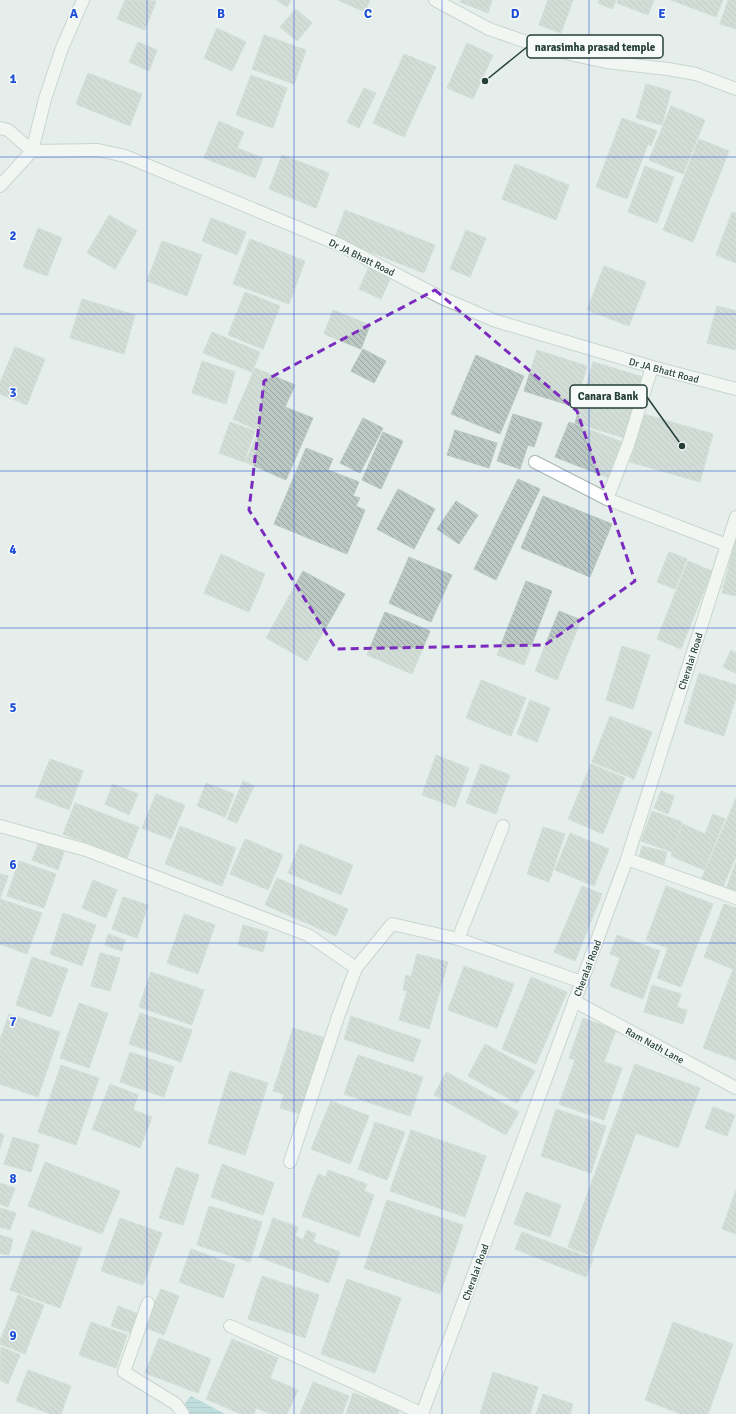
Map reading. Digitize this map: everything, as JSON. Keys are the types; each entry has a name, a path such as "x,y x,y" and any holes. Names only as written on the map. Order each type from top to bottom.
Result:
{"street":[{"path":"0,186 32,151 45,99 62,48 83,0"},
{"path":"435,0 489,29 547,49 606,62 668,69 696,74 736,89"},
{"path":"0,128 8,130 32,151"},
{"name":"Dr JA Bhatt Road","path":"32,151 98,150 125,156 340,246 442,298 496,321 652,367 736,389"},
{"path":"607,499 628,446 652,367"},
{"path":"535,462 607,499 727,545"},
{"name":"Cheralai Road","path":"422,1414 627,859 736,517"},
{"path":"0,826 86,850 308,935 356,968"},
{"path":"458,939 502,826"},
{"path":"627,859 736,898"},
{"path":"290,1162 339,1014 356,968 392,924 458,939 582,982"},
{"name":"Ram Nath Lane","path":"574,1001 736,1088"},
{"path":"148,1303 124,1372 176,1404 182,1414"},
{"path":"230,1326 422,1414"}],"highlighted area":[{"path":"435,290 577,411 635,581 545,645 336,649 249,510 264,381"}],"water":[{"path":"191,1396 225,1414 176,1414"}],"building":[{"path":"125,0 156,1 145,30 117,19"},
{"path":"276,0 291,0 287,7"},
{"path":"338,0 370,0 365,12"},
{"path":"461,0 492,0 488,13 460,2"},
{"path":"548,0 573,0 561,33 539,25"},
{"path":"599,0 616,0 612,9 598,3"},
{"path":"618,0 654,0 648,15 617,3"},
{"path":"671,0 723,0 716,17"},
{"path":"728,0 736,0 736,29 720,24"},
{"path":"296,9 312,23 297,41 280,27"},
{"path":"217,28 246,42 232,71 204,58"},
{"path":"264,35 306,50 294,84 252,69"},
{"path":"138,42 157,50 149,71 129,62"},
{"path":"467,43 493,55 473,99 447,88"},
{"path":"404,54 436,67 404,137 373,123"},
{"path":"88,73 142,94 130,126 76,104"},
{"path":"251,75 287,88 273,128 236,115"},
{"path":"646,84 671,91 662,125 636,118"},
{"path":"364,88 376,93 359,128 347,122"},
{"path":"671,106 705,120 683,174 649,160"},
{"path":"622,118 657,131 651,146 648,144 627,199 596,187"},
{"path":"219,121 244,132 237,148 263,158 255,178 204,158"},
{"path":"699,139 729,151 693,242 663,230"},
{"path":"282,155 329,173 316,208 269,189"},
{"path":"515,164 569,185 556,220 502,199"},
{"path":"645,166 674,177 657,223 628,212"},
{"path":"345,210 435,245 424,273 335,238"},
{"path":"732,212 736,213 736,263 716,255"},
{"path":"109,215 137,231 115,269 87,253"},
{"path":"211,218 246,232 237,255 202,241"},
{"path":"38,228 62,238 47,276 23,267"},
{"path":"466,230 486,238 470,277 450,269"},
{"path":"250,239 305,261 289,304 233,284"},
{"path":"162,241 202,255 187,296 147,281"},
{"path":"604,266 646,282 629,326 587,310"},
{"path":"369,267 391,277 381,299 359,289"},
{"path":"245,292 280,306 263,349 228,335"},
{"path":"82,299 135,315 124,354 70,338"},
{"path":"717,306 736,311 736,350 707,343"},
{"path":"333,310 370,325 361,349 324,334"},
{"path":"212,332 260,352 252,372 203,353"},
{"path":"15,347 45,359 27,405 0,394 0,383"},
{"path":"363,349 386,361 374,383 351,371"},
{"path":"537,350 587,366 575,407 524,391"},
{"path":"476,355 524,376 500,434 451,414"},
{"path":"202,361 235,372 226,404 192,393"},
{"path":"593,362 643,377 625,438 575,423"},
{"path":"255,368 295,385 285,407 313,418 286,480 245,462 259,431 233,419"},
{"path":"513,414 542,423 534,447 528,445 520,469 497,461"},
{"path":"644,414 713,434 700,482 630,462"},
{"path":"363,418 383,428 360,473 340,463"},
{"path":"230,422 255,431 244,462 219,453"},
{"path":"569,422 622,442 609,478 555,457"},
{"path":"455,430 497,443 489,468 447,455"},
{"path":"383,432 403,441 381,489 362,480"},
{"path":"306,448 333,459 328,470 359,482 353,496 360,498 356,506 365,510 347,554 274,524"},
{"path":"518,479 540,489 496,580 474,569"},
{"path":"398,489 435,509 414,549 377,529"},
{"path":"543,496 612,524 590,577 521,548"},
{"path":"456,501 478,515 459,544 437,529"},
{"path":"736,538 736,596 722,593"},
{"path":"669,552 687,559 675,589 657,582"},
{"path":"221,554 265,574 249,612 204,593"},
{"path":"409,557 452,575 431,622 389,603"},
{"path":"688,561 712,571 681,649 657,639"},
{"path":"303,571 345,594 307,661 266,638"},
{"path":"526,581 552,591 524,665 497,655"},
{"path":"559,611 581,620 557,680 535,671"},
{"path":"385,612 430,631 412,674 367,655"},
{"path":"622,646 650,655 633,709 606,700"},
{"path":"731,650 736,653 736,673 723,667"},
{"path":"699,673 736,685 736,697 724,736 684,723"},
{"path":"481,680 526,698 511,736 466,718"},
{"path":"530,700 550,708 537,742 517,734"},
{"path":"610,716 652,732 634,779 592,762"},
{"path":"436,755 469,768 455,807 422,795"},
{"path":"50,759 83,771 69,810 35,797"},
{"path":"481,764 510,775 496,814 466,803"},
{"path":"591,764 625,778 603,834 568,819"},
{"path":"243,781 254,786 237,823 227,819"},
{"path":"206,783 234,794 225,817 197,806"},
{"path":"113,784 138,794 129,815 105,804"},
{"path":"661,791 674,796 668,814 654,808"},
{"path":"156,794 185,805 171,839 142,828"},
{"path":"736,798 736,856 722,889 701,880"},
{"path":"75,803 139,827 127,858 63,834"},
{"path":"652,811 682,822 672,852 641,841"},
{"path":"713,814 725,819 704,870 671,856 683,824 705,834"},
{"path":"180,826 236,848 222,886 165,864"},
{"path":"543,827 565,834 549,882 527,874"},
{"path":"570,833 609,849 594,886 555,870"},
{"path":"245,839 283,855 268,890 230,874"},
{"path":"39,842 64,852 58,870 32,860"},
{"path":"300,844 353,865 341,895 288,873"},
{"path":"642,846 667,852 664,864 639,858"},
{"path":"19,861 56,874 44,908 7,896"},
{"path":"736,862 736,893 726,889"},
{"path":"0,874 8,876 0,899"},
{"path":"277,878 348,909 336,936 265,905"},
{"path":"93,880 117,890 106,918 82,908"},
{"path":"582,886 602,894 575,961 554,952"},
{"path":"666,886 713,904 681,987 657,978 668,948 646,940"},
{"path":"123,897 148,905 137,938 112,929"},
{"path":"0,899 42,913 27,954 0,944"},
{"path":"724,904 736,908 736,1060 703,1048 733,969 704,957"},
{"path":"63,913 96,925 82,966 50,954"},
{"path":"184,914 215,925 198,974 167,963"},
{"path":"243,925 268,932 263,952 238,945"},
{"path":"108,934 125,940 122,951 105,945"},
{"path":"617,935 660,951 643,999 610,986 620,958 610,954"},
{"path":"100,953 120,958 110,991 91,986"},
{"path":"417,954 448,962 429,1029 399,1020 407,991 403,990 406,975 411,977"},
{"path":"32,957 68,969 51,1017 16,1005"},
{"path":"464,966 514,984 497,1028 448,1010"},
{"path":"151,972 204,990 192,1025 139,1007"},
{"path":"531,977 567,992 536,1064 502,1049"},
{"path":"652,985 681,994 677,1007 687,1010 683,1024 644,1012"},
{"path":"79,1003 108,1013 89,1068 60,1058"},
{"path":"140,1013 192,1030 181,1062 129,1044"},
{"path":"9,1014 60,1032 38,1097 0,1084 0,1040"},
{"path":"351,1016 421,1040 413,1062 344,1039"},
{"path":"583,1018 616,1030 604,1062 622,1068 604,1120 559,1104 575,1060 569,1058"},
{"path":"293,1028 325,1038 301,1114 280,1108 284,1094 273,1091"},
{"path":"485,1044 535,1071 517,1103 468,1076"},
{"path":"130,1052 174,1067 164,1097 120,1082"},
{"path":"358,1055 423,1077 410,1116 344,1094"},
{"path":"635,1064 700,1088 678,1148 636,1133 591,1256 568,1247"},
{"path":"61,1065 99,1078 76,1145 38,1132"},
{"path":"230,1071 268,1083 245,1155 208,1143"},
{"path":"446,1072 519,1112 506,1135 434,1095"},
{"path":"110,1084 138,1095 133,1110 152,1117 140,1148 92,1129"},
{"path":"331,1101 369,1116 350,1164 311,1149"},
{"path":"713,1107 735,1115 727,1136 705,1128"},
{"path":"556,1109 606,1126 591,1173 541,1156"},
{"path":"375,1122 405,1132 387,1180 358,1169"},
{"path":"411,1130 486,1156 465,1217 390,1191"},
{"path":"0,1133 4,1135 0,1148"},
{"path":"13,1137 39,1145 31,1172 4,1164"},
{"path":"45,1162 120,1191 102,1234 28,1206"},
{"path":"222,1164 274,1183 263,1215 211,1197"},
{"path":"176,1167 199,1175 183,1225 159,1218"},
{"path":"328,1170 367,1184 364,1191 374,1195 359,1237 302,1216 318,1174 326,1177"},
{"path":"0,1183 15,1188 8,1207 0,1204"},
{"path":"736,1190 736,1234 722,1229"},
{"path":"526,1192 561,1205 550,1237 514,1224"},
{"path":"387,1200 463,1225 440,1294 364,1268"},
{"path":"209,1206 262,1222 250,1262 197,1245"},
{"path":"0,1208 16,1213 10,1230 0,1227"},
{"path":"120,1218 162,1233 143,1285 101,1271"},
{"path":"273,1218 298,1227 295,1236 303,1240 307,1230 316,1234 313,1242 340,1252 329,1283 259,1257"},
{"path":"32,1230 82,1248 60,1308 10,1290"},
{"path":"522,1232 593,1259 586,1277 515,1249"},
{"path":"0,1235 13,1239 9,1255 0,1253"},
{"path":"191,1249 235,1265 223,1298 179,1282"},
{"path":"262,1276 319,1295 305,1338 248,1319"},
{"path":"347,1279 401,1298 375,1373 321,1354"},
{"path":"161,1289 179,1296 164,1335 146,1328 152,1308"},
{"path":"18,1295 44,1305 25,1354 0,1344"},
{"path":"118,1306 141,1315 134,1334 111,1326"},
{"path":"91,1322 127,1335 116,1368 79,1355"},
{"path":"673,1322 733,1344 708,1414 681,1414 645,1400"},
{"path":"159,1338 211,1359 198,1393 145,1373"},
{"path":"232,1339 278,1358 270,1378 298,1390 287,1414 271,1414 256,1408 254,1414 241,1414 206,1399"},
{"path":"1,1347 20,1355 8,1384 0,1380"},
{"path":"28,1370 71,1386 61,1414 51,1414 16,1401"},
{"path":"493,1372 538,1387 530,1414 480,1414"},
{"path":"313,1382 349,1396 342,1414 300,1414"},
{"path":"353,1393 400,1409 398,1414 346,1414"},
{"path":"543,1394 573,1404 570,1414 536,1414"}],"place":[{"name":"narasimha prasad temple","path":"485,81"},
{"name":"Canara Bank","path":"682,446"}]}
